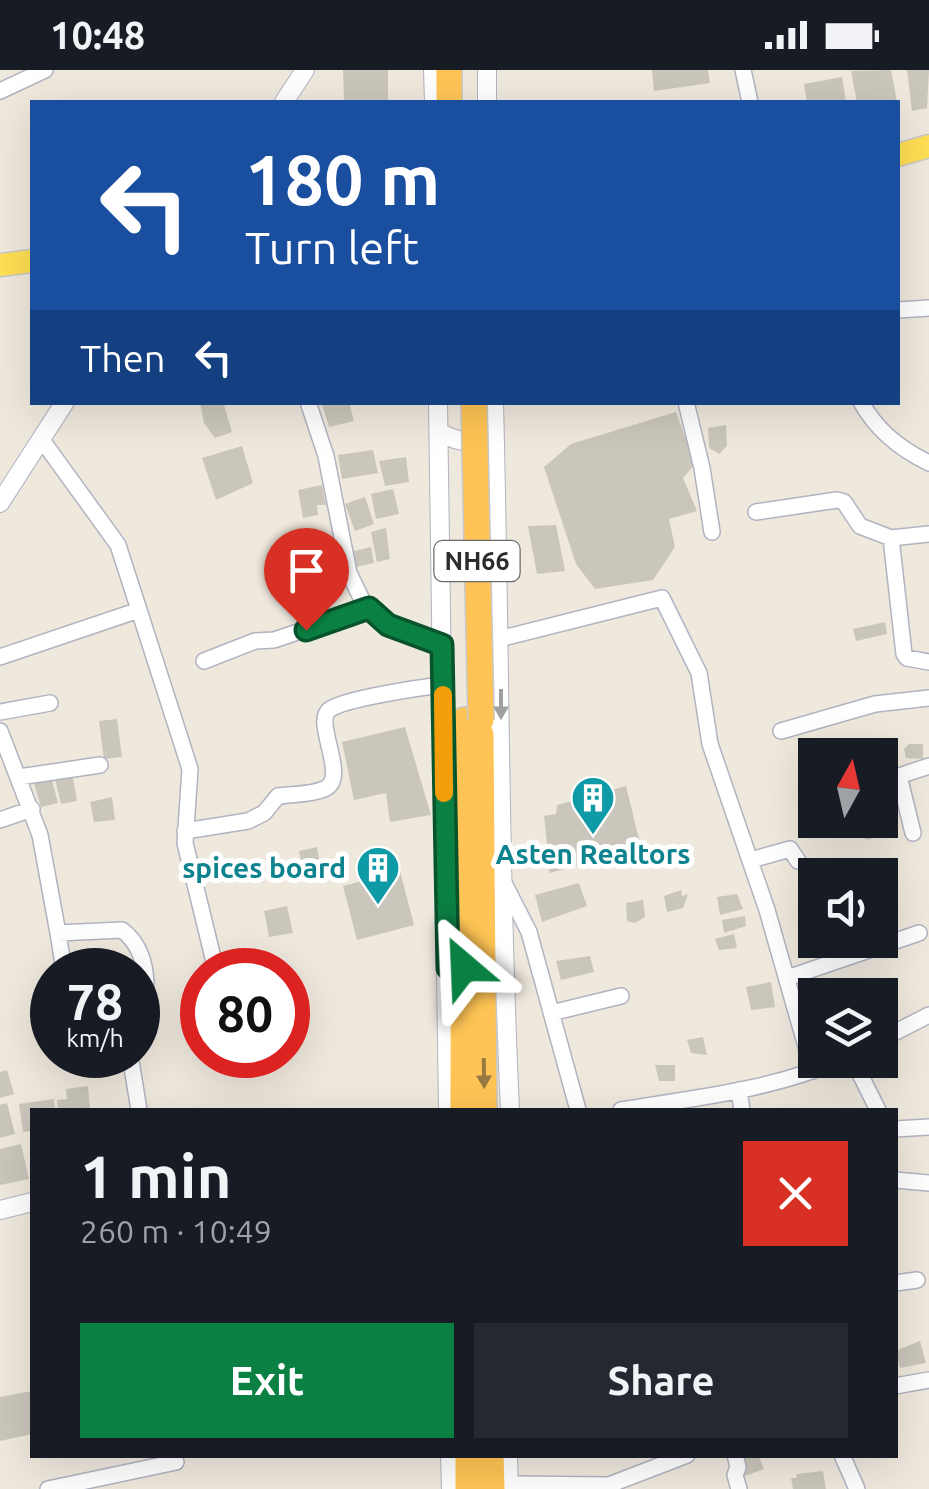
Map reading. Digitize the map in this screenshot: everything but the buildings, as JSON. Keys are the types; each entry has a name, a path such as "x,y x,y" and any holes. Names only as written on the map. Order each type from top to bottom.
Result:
{"highway":[{"path":"449,70 450,100"},
{"path":"466,70 466,100"},
{"name":"NH66","path":"456,405 464,720 484,1108"},
{"name":"NH66","path":"463,1108 475,967 474,405"}],"main road":[{"path":"900,138 929,130"},
{"path":"900,153 929,146"},
{"path":"0,250 30,246"},
{"path":"0,265 30,261"}],"street":[{"path":"0,91 45,70"},
{"path":"285,100 305,70"},
{"path":"433,70 434,100"},
{"path":"486,70 487,100"},
{"path":"742,70 750,100"},
{"path":"900,310 929,308"},
{"path":"0,504 64,405"},
{"path":"309,405 326,456 349,573 369,608 388,625 442,645"},
{"path":"438,405 443,685 475,967 510,1108"},
{"path":"448,1108 475,967 502,879 494,405"},
{"path":"687,405 712,532"},
{"path":"863,405 871,420 900,449 929,464"},
{"path":"439,432 454,440 480,440 495,431"},
{"path":"42,440 118,545 190,769 185,843 211,948"},
{"path":"440,488 454,482 482,482 497,488"},
{"path":"756,512 837,500 844,502 860,526 891,538 929,534"},
{"path":"891,538 904,654 929,662"},
{"path":"499,639 662,598 700,672 710,744 751,860 798,1018"},
{"path":"204,661 255,641 274,640 369,608"},
{"path":"0,657 139,610"},
{"path":"185,831 248,821 264,813 278,796 326,789 334,772 327,731 329,710 443,685"},
{"path":"781,731 875,704 929,698"},
{"path":"0,712 50,704"},
{"path":"0,731 32,808 60,948"},
{"path":"19,777 100,765"},
{"path":"913,833 899,776 929,766"},
{"path":"0,820 32,808"},
{"path":"751,860 790,849 798,862"},
{"path":"502,879 529,932 577,1108"},
{"path":"58,933 122,930 135,948"},
{"path":"787,978 918,933"},
{"path":"551,1013 621,996"},
{"path":"898,1031 929,1015"},
{"path":"658,1107 798,1076"},
{"path":"134,1078 139,1108"},
{"path":"862,1078 877,1108"},
{"path":"739,1090 742,1108"},
{"path":"898,1129 929,1127"},
{"path":"898,1180 929,1183"},
{"path":"0,1210 30,1202"},
{"path":"898,1283 917,1280"},
{"path":"898,1385 929,1380"},
{"path":"482,1473 609,1486 679,1458"},
{"path":"736,1458 739,1489"},
{"path":"843,1458 856,1489"},
{"path":"48,1489 135,1463 176,1462"}],"slow traffic":[{"path":"443,695 444,793"}],"place":[{"name":"Asten Realtors","path":"593,836"},
{"name":"spices board","path":"378,906"}],"route":[{"path":"306,630 369,608 388,625 442,645 448,968 464,967"}]}
